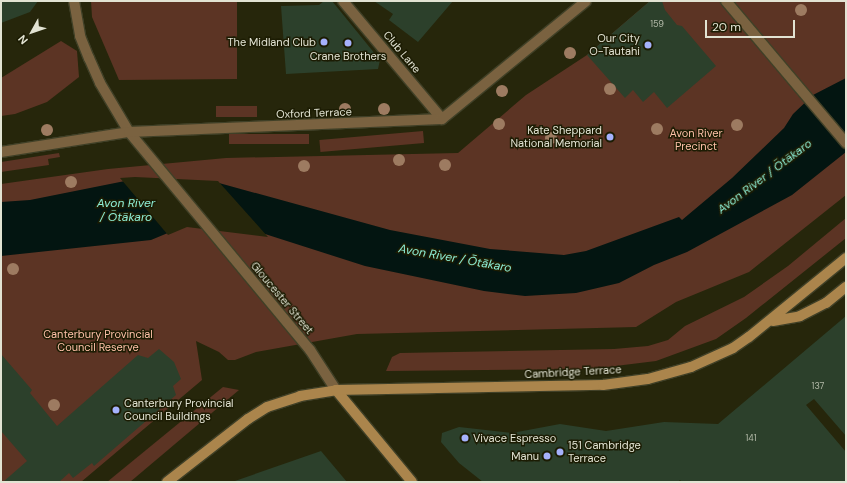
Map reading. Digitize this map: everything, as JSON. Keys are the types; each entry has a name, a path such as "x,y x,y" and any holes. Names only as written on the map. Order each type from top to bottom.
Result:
{"main road":[{"name":"Cambridge Terrace","path":"166,482 234,429 267,407 300,396 336,390 603,385 648,379 710,359 733,348 771,321 846,258"},
{"path":"771,321 800,316 826,303 846,286"},
{"name":"Gloucester Street","path":"336,390 412,482"}],"street":[{"name":"Gloucester Street","path":"74,1 80,36 89,58 100,83 129,132 310,350 336,390"},
{"name":"Club Lane","path":"343,1 442,119"},
{"path":"442,119 586,1"},
{"path":"726,1 846,143"},
{"name":"Oxford Terrace","path":"1,152 129,132 442,119"}],"green space":[{"path":"91,1 237,1 237,79 119,80 92,17"},
{"name":"Avon River Precinct","path":"650,1 846,1 846,195 749,272 676,302 636,327 357,334 256,352 235,360 228,360 219,352 196,341 202,380 81,482 1,482 1,184 108,169 226,158 458,153 526,95 587,55"},
{"path":"61,41 77,51 79,77 47,102 15,114 1,116 1,78"},
{"path":"216,106 257,106 257,117 216,117"},
{"path":"423,131 424,143 320,152 319,140"},
{"path":"229,134 309,134 309,144 229,144"},
{"path":"59,153 60,157 48,159 49,165 1,172 1,162"},
{"path":"846,218 846,238 746,318 716,339 656,361 591,369 386,371 392,357 400,353 614,349 648,346 668,340 685,326 744,297 788,266"},
{"path":"223,387 239,390 130,482 107,482"}],"water":[{"name":"Avon River / Ōtākaro","path":"846,78 846,152 792,195 687,252 654,265 619,283 576,293 525,296 484,291 365,266 265,234 187,225 151,240 1,256 1,202 30,200 135,179 219,183 390,230 490,249 564,255 586,251 679,217 682,220 732,178 784,128 793,114 813,95"}],"pier":[{"path":"135,177 218,181 268,237 187,227 168,235 120,178"}],"building":[{"path":"1,1 38,1 30,12 1,23"},
{"name":"The Midland Club","path":"324,1 332,1 380,60 378,69 286,74 281,6 319,5"},
{"path":"374,1 453,1 418,42 389,20 393,14"},
{"name":"Our City O-Tautahi","path":"650,1 662,1 665,10 677,25 682,26 716,66 667,108 654,92 643,102 633,90 625,98 587,55"},
{"path":"846,316 846,436 814,399 806,405 846,452 846,482 682,482 680,480 678,482 483,482 459,463 441,442 442,433 459,427 512,433 560,424 606,431 664,422 718,424"},
{"name":"Canterbury Provincial Council Buildings","path":"159,349 174,362 181,379 173,386 176,395 94,466 92,463 73,478 69,473 59,482 3,482 27,461 1,431 1,354 32,390 30,393 57,426 138,355 148,358"},
{"path":"321,451 347,482 232,482"}],"place":[{"name":"The Midland Club","path":"324,42"},
{"name":"Crane Brothers","path":"348,43"},
{"name":"Our City O-Tautahi","path":"648,45"},
{"name":"Kate Sheppard National Memorial","path":"610,137"},
{"name":"Canterbury Provincial Council Buildings","path":"116,410"},
{"name":"Vivace Espresso","path":"465,438"},
{"name":"151 Cambridge Terrace","path":"560,452"},
{"name":"Manu","path":"547,456"}],"park label":[{"name":"Canterbury Provincial Council Reserve","path":"98,341"}]}
